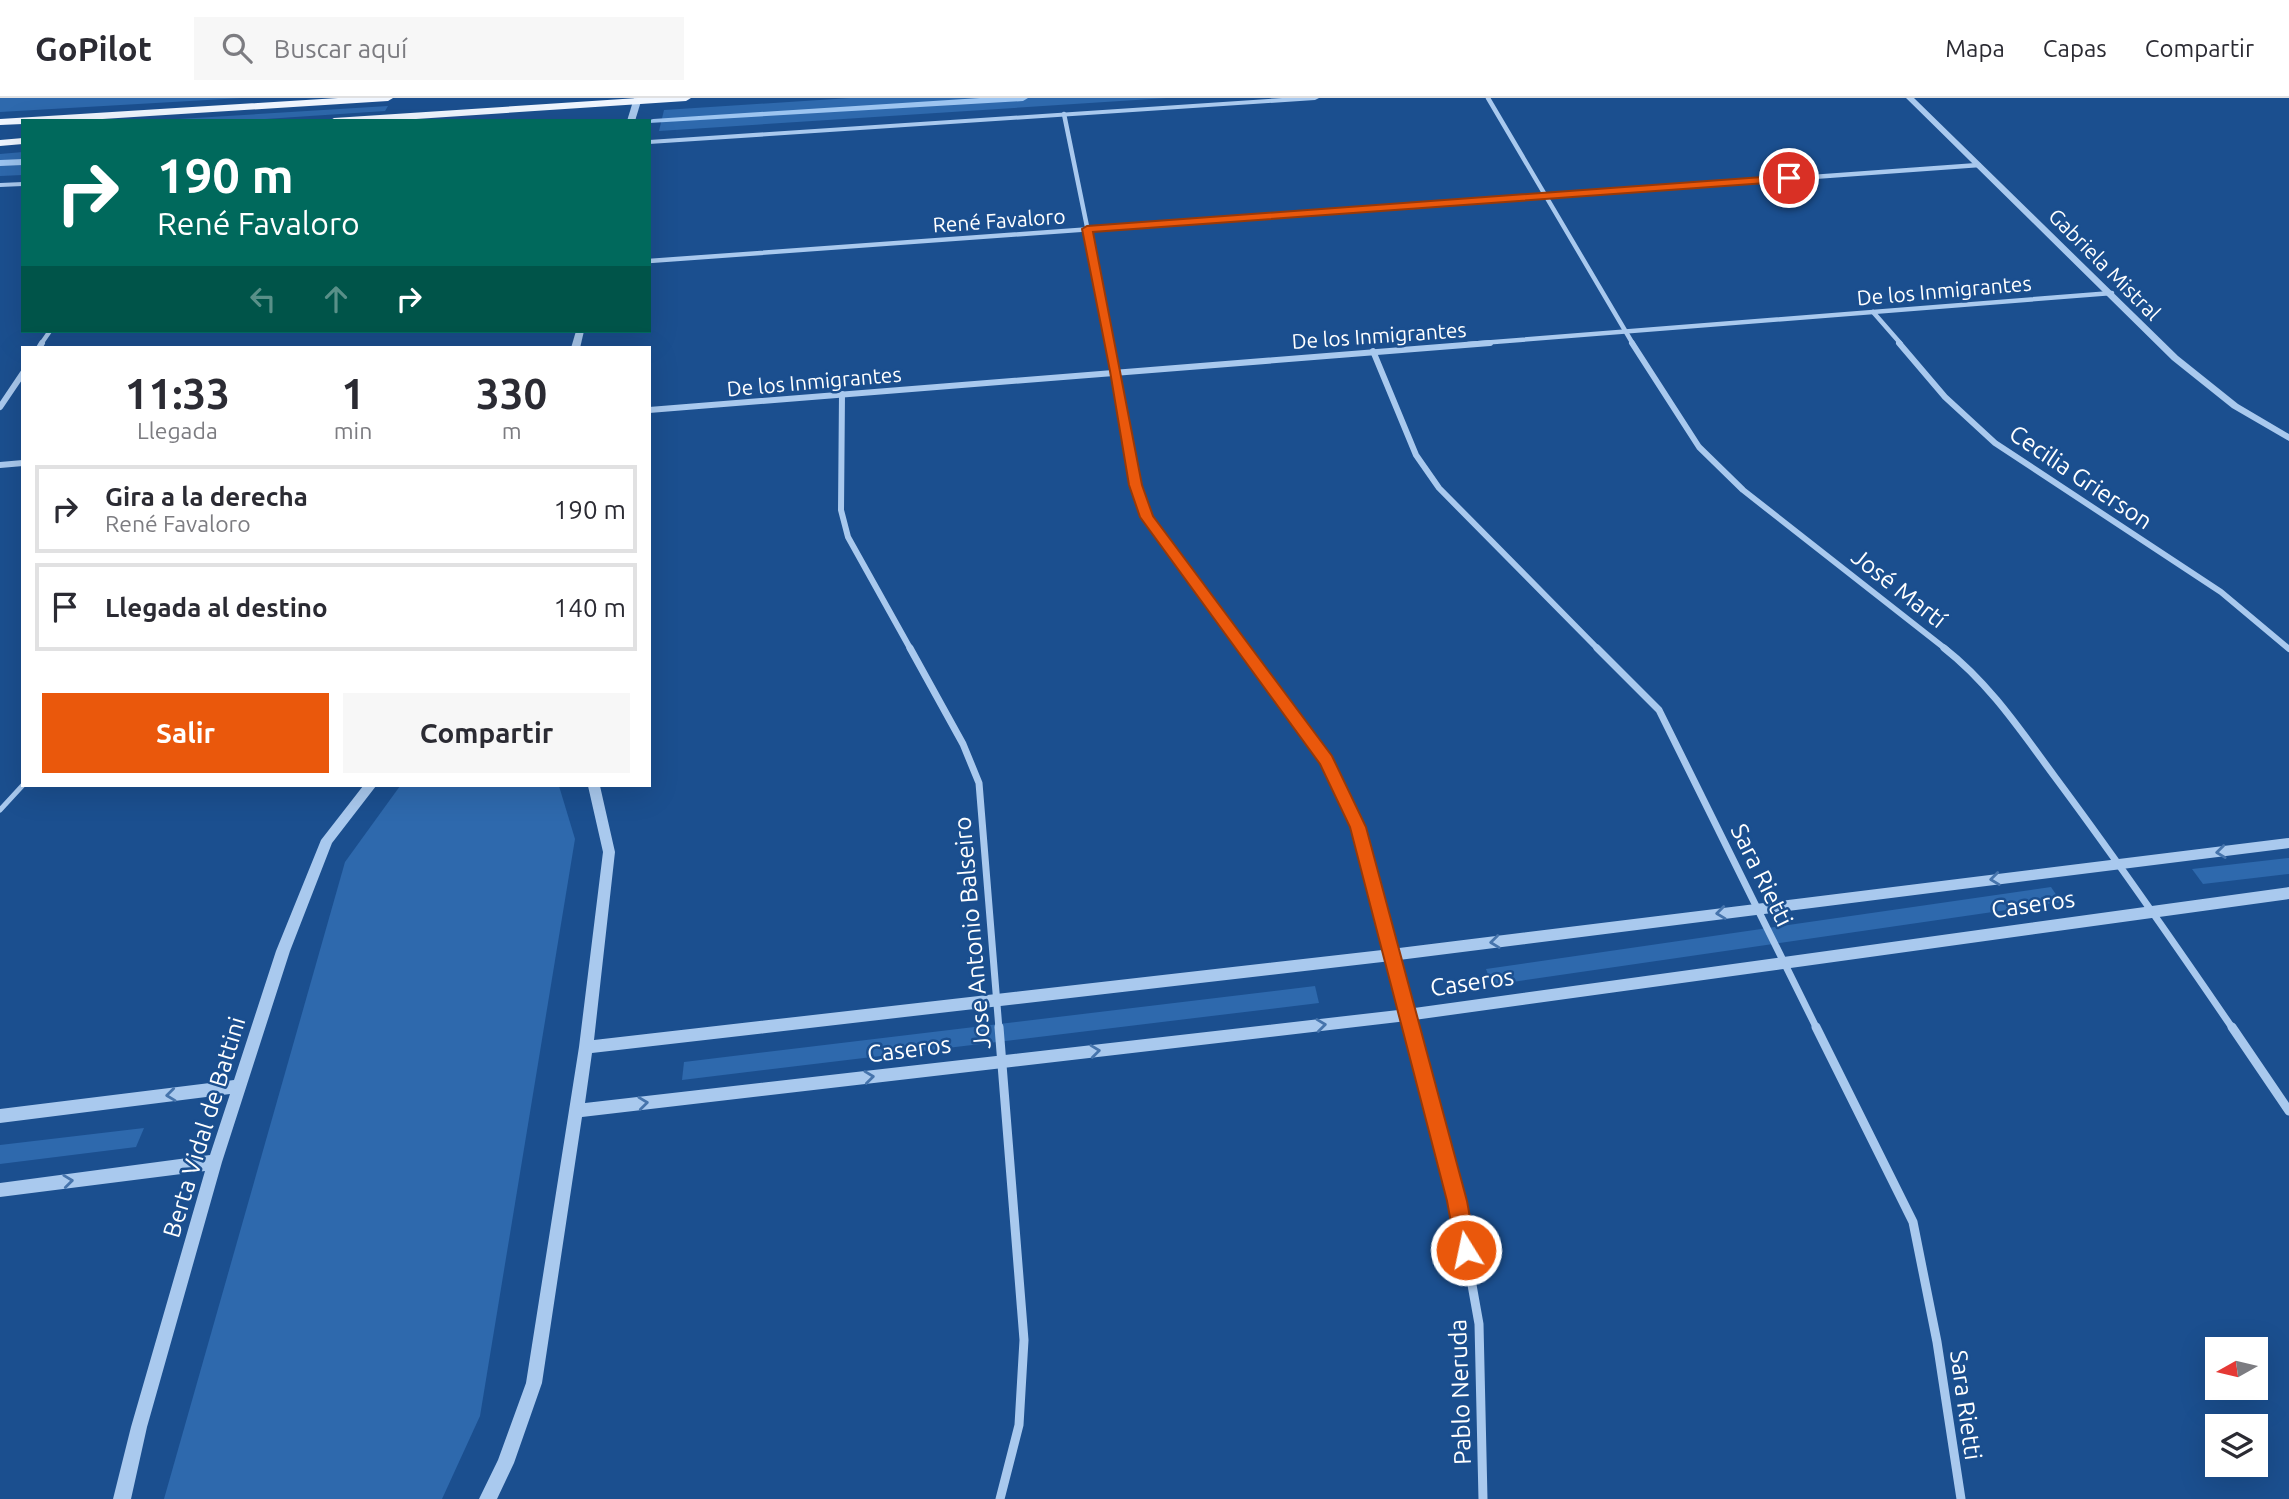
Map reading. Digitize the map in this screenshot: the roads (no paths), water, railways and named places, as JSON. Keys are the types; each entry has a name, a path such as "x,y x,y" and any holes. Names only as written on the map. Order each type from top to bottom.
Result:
{"main road":[{"path":"34,119 388,98"},
{"path":"362,119 638,99 686,98"},
{"path":"0,121 21,120"},
{"path":"0,143 21,141"}],"street":[{"path":"651,142 1315,98"},
{"name":"José Martí","path":"1488,98 1625,332 1699,447 1743,490 1965,664 1998,701 2120,864 2289,1111"},
{"name":"Gabriela Mistral","path":"1910,98 2112,293 2175,358 2235,407 2289,438"},
{"path":"632,119 638,99"},
{"name":"Pablo Neruda","path":"1064,114 1116,371 1135,485 1147,517 1326,761 1358,827 1457,1201 1479,1324 1483,1499"},
{"name":"René Favaloro","path":"651,261 1979,165"},
{"path":"0,185 21,184"},
{"name":"De los Inmigrantes","path":"651,410 2112,293"},
{"name":"Cecilia Grierson","path":"1873,312 1945,397 1994,443 2221,593 2289,649"},
{"name":"Sara Rietti","path":"1373,351 1416,455 1439,488 1659,710 1913,1222 1937,1342 1961,1499"},
{"path":"0,407 21,376"},
{"name":"Jose Antonio Balseiro","path":"842,394 841,510 848,537 963,744 979,783 1024,1340 1019,1425 1000,1499"},
{"path":"0,465 21,463"},
{"name":"Berta Vidal de Battini","path":"122,1499 139,1427 215,1162 283,951 327,840 369,787"},
{"path":"488,1499 505,1463 534,1383 586,1047 609,852 594,787"},
{"name":"Caseros","path":"586,1047 1391,955 2289,843"},
{"name":"Caseros","path":"575,1111 1407,1014 2289,893"},
{"path":"0,1116 239,1086"},
{"path":"0,1190 215,1162"}],"lane":[{"path":"0,810 22,787"}],"waterway":[{"path":"653,122 1023,98"},
{"path":"0,163 21,162"}]}
